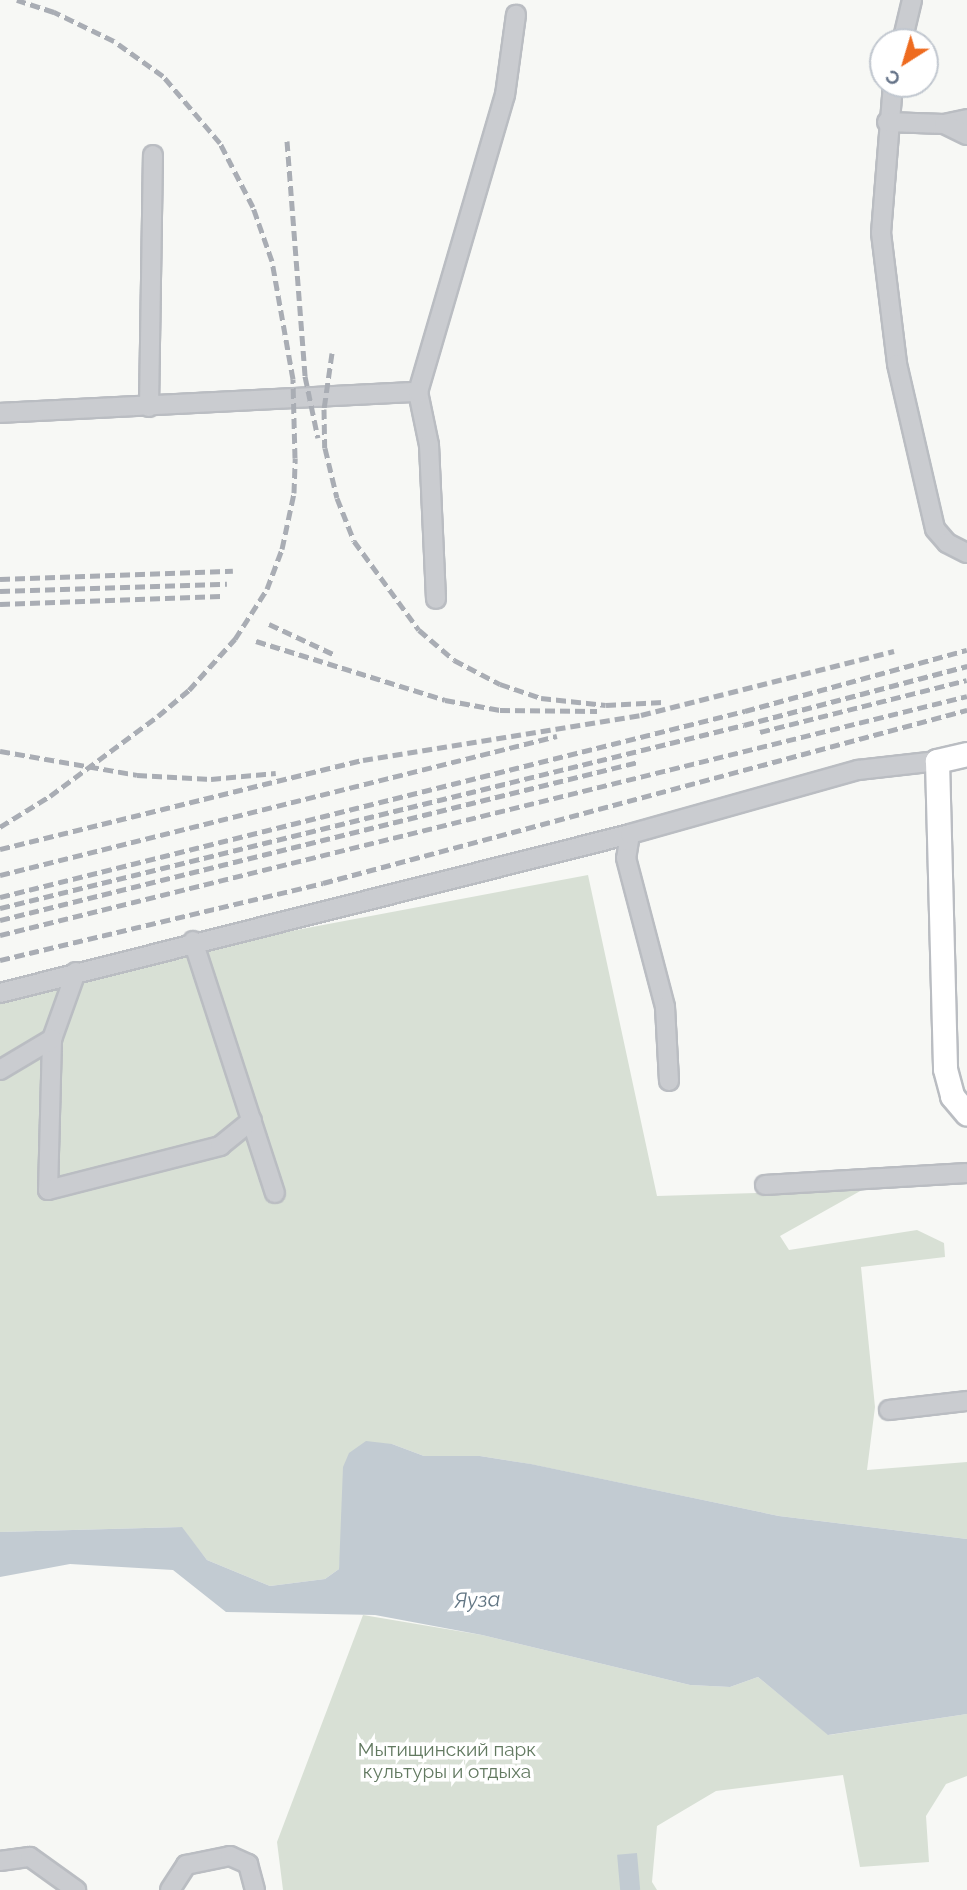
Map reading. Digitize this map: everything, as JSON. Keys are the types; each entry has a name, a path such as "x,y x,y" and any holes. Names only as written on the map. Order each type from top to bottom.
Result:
{"main road":[{"path":"967,754 937,761 945,1069 952,1096 967,1114"}],"street":[{"path":"905,28 912,0"},
{"path":"436,599 429,445 418,392 505,95 516,15"},
{"path":"891,98 881,233 897,364 935,529 953,548 967,553"},
{"path":"887,122 944,124 967,119"},
{"path":"944,124 967,135"},
{"path":"149,407 149,194 153,155"},
{"path":"0,413 418,392"},
{"path":"0,993 193,942 630,834 858,769 937,761"},
{"path":"630,834 626,858 665,1007 669,1081"},
{"path":"193,942 275,1193"},
{"path":"76,972 52,1039 48,1190 220,1146 252,1121"},
{"path":"0,1070 52,1039"},
{"path":"765,1185 967,1173"},
{"path":"889,1410 967,1401"},
{"path":"170,1890 186,1865 230,1856 248,1864 254,1890"},
{"path":"0,1861 30,1857 76,1890"}],"green space":[{"path":"588,875 657,1196 862,1190 780,1236 789,1250 917,1230 944,1243 945,1257 861,1267 875,1407 867,1470 967,1462 967,1539 779,1516 530,1464 480,1456 424,1456 392,1444 344,1528 339,1569 325,1579 270,1586 207,1560 181,1527 0,1532 0,986"},
{"name":"Мытищинский парк культуры и отдыха","path":"363,1615 482,1635 690,1685 730,1687 758,1677 829,1735 967,1714 967,1776 946,1784 926,1816 929,1862 860,1867 843,1775 716,1791 657,1826 652,1882 657,1890 283,1890 277,1842"}],"water":[{"name":"Яуза","path":"366,1441 392,1444 424,1456 480,1456 531,1464 779,1516 967,1539 967,1714 828,1735 758,1677 730,1687 690,1685 482,1635 375,1615 226,1612 173,1570 70,1564 0,1577 0,1532 182,1527 207,1560 270,1586 325,1579 339,1569 343,1467 349,1453"},
{"path":"637,1853 640,1890 620,1890 617,1855"}],"railway":[{"path":"0,827 50,796 158,716 189,690 235,639 267,589 282,549 294,493 295,458 293,379 272,261 253,207 220,143 163,76 114,41 54,12 17,0"},
{"path":"287,141 305,376 318,438"},
{"path":"332,353 324,409 325,448 337,498 354,541 419,630 454,660 500,684 541,698 606,705 663,702"},
{"path":"0,579 233,571"},
{"path":"0,591 227,584"},
{"path":"0,604 221,596"},
{"path":"269,624 333,654"},
{"path":"256,641 445,700 500,710 597,711"},
{"path":"0,897 745,711 967,650"},
{"path":"0,849 363,760 641,715 894,651"},
{"path":"0,908 744,725 967,666"},
{"path":"760,732 967,680"},
{"path":"0,935 967,696"},
{"path":"0,960 323,883 967,710"},
{"path":"0,875 557,736"},
{"path":"0,751 137,775 211,779 276,773"},
{"path":"0,920 638,762"}]}
